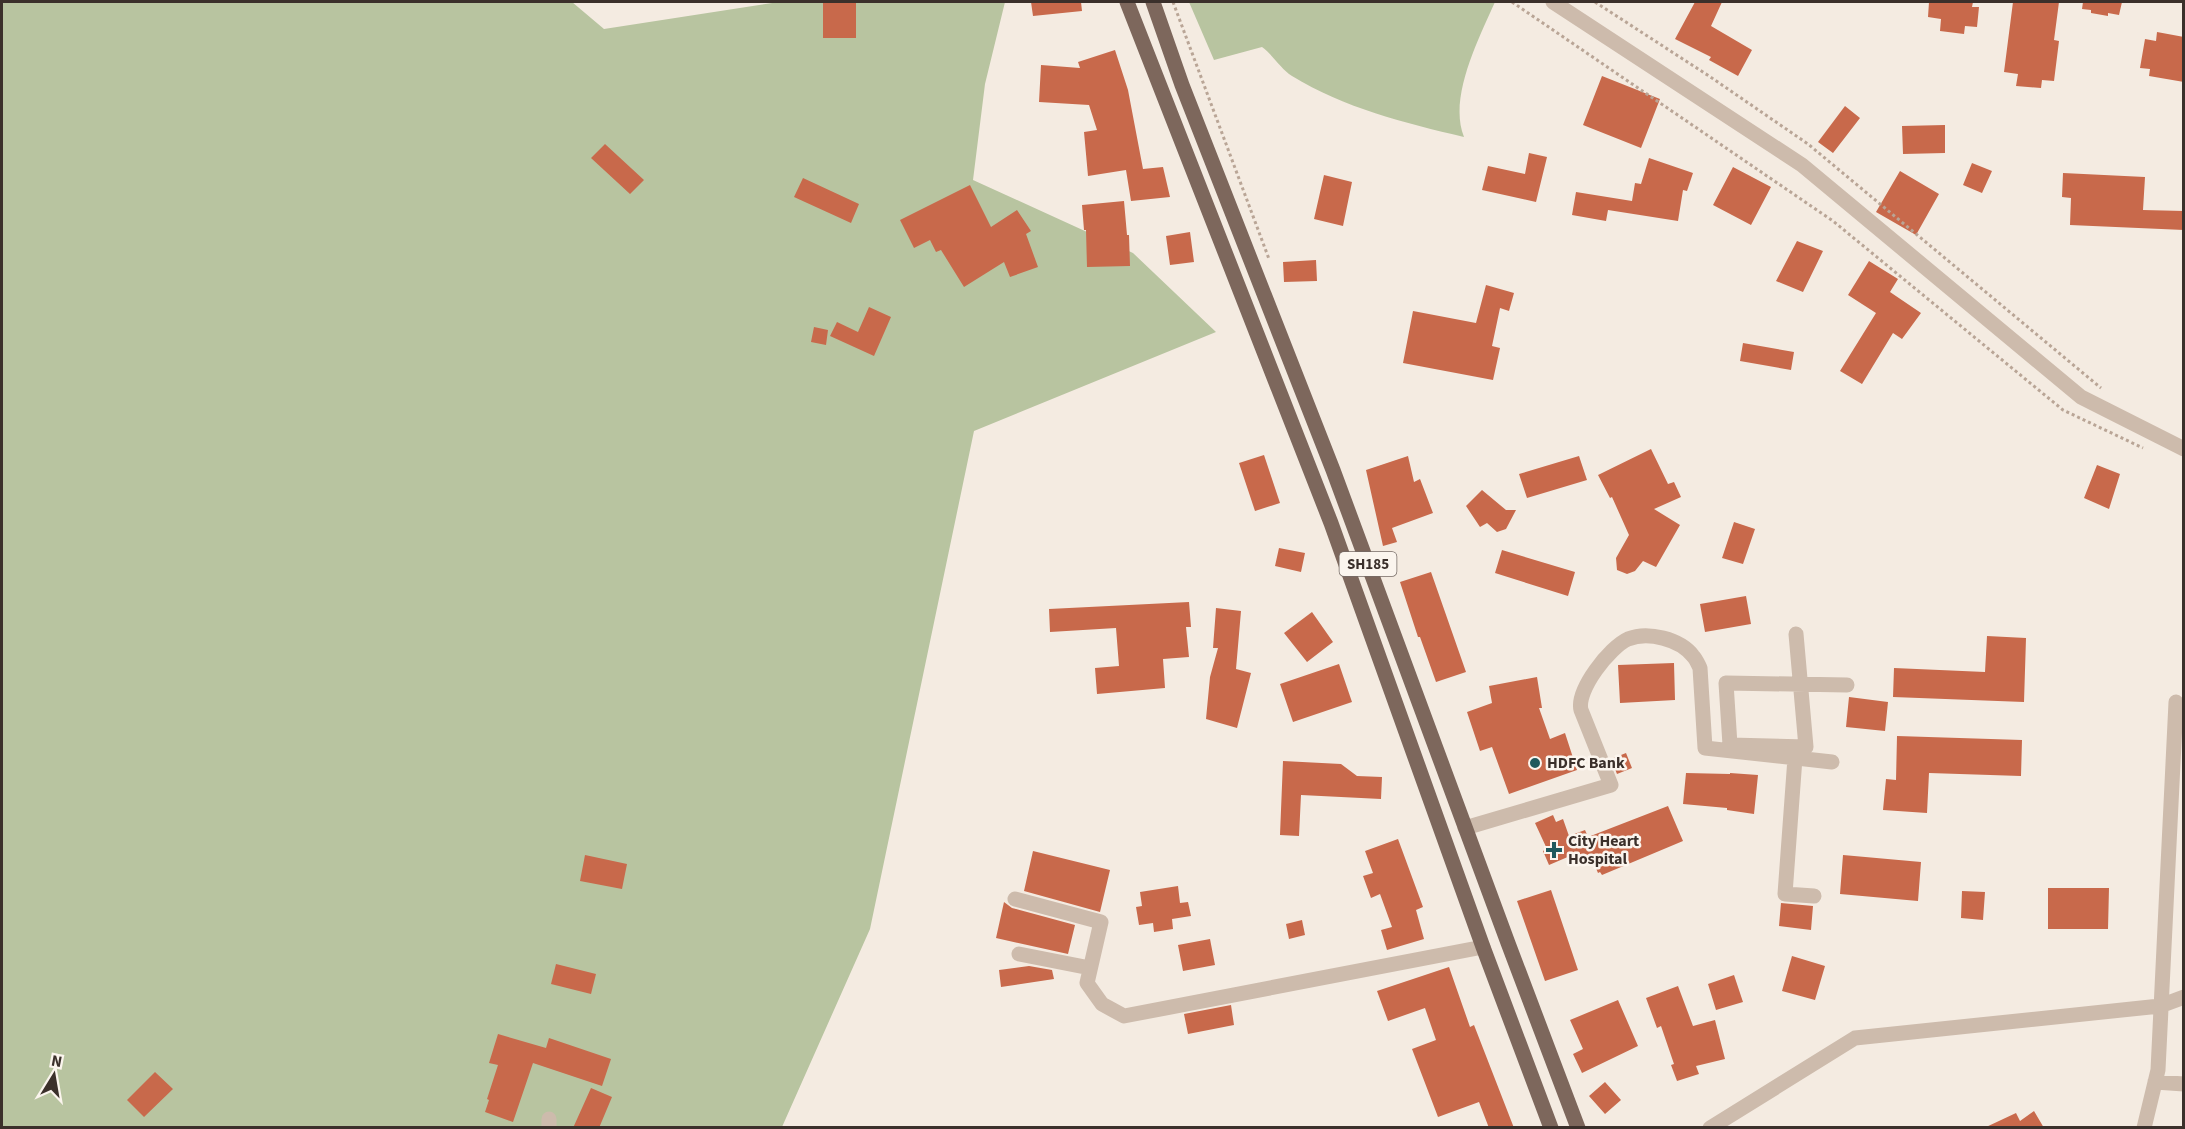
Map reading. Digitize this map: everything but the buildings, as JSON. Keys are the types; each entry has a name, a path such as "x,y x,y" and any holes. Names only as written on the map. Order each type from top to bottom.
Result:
{"main road":[{"name":"SH185","path":"1127,2 1331,523 1483,947 1551,1128"},
{"name":"SH185","path":"1153,2 1182,85 1333,470 1578,1128"}],"street":[{"path":"1553,2 1802,165 2081,397 2184,449"},
{"path":"1726,683 1730,745 1806,747 1796,634"},
{"path":"1465,828 1611,785 1579,703 1593,674 1614,648 1628,639 1643,636 1662,638 1677,644 1694,656 1700,668 1705,748 1832,762"},
{"path":"1700,683 1848,685"},
{"path":"2144,1128 2158,1070 2176,702"},
{"path":"1795,758 1785,894 1814,896"},
{"path":"1015,899 1101,922 1087,983 1102,1004 1124,1016 1483,947"},
{"path":"1018,954 1090,968"},
{"path":"1710,1128 1855,1038 2160,1006 2184,997"},
{"path":"2155,1082 2184,1084"}],"path":[{"path":"1512,2 1833,221 2063,410 2148,450"}],"green space":[{"path":"2,2 572,2 604,29 779,2 1005,2 985,84 973,180 1133,253 1216,332 974,431 870,929 782,1127 5,1128 2,1126"},
{"path":"1189,2 1495,2 1474,50 1463,87 1460,121 1464,137 1397,120 1333,97 1292,76 1262,47 1214,60"}],"place":[{"name":"HDFC Bank","path":"1535,763"},
{"name":"City Heart Hospital","path":"1554,850"}]}
